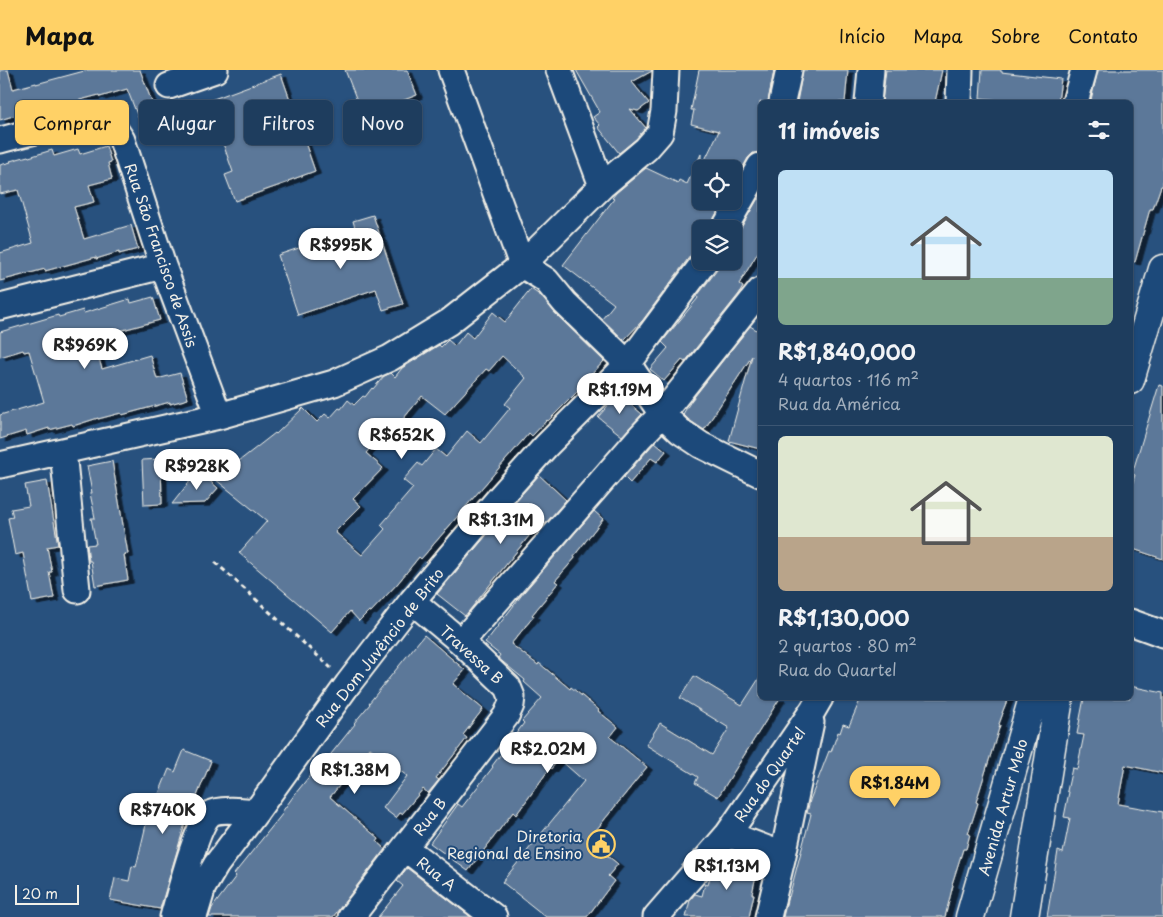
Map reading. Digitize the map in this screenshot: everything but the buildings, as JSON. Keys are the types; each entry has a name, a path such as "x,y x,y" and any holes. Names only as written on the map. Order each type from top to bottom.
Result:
{"main road":[{"path":"1133,370 1163,269"},
{"name":"Avenida Artur Melo","path":"970,917 1032,700"},
{"name":"Avenida Artur Melo","path":"1024,917 1059,700"}],"street":[{"path":"169,86 215,70"},
{"path":"451,70 522,265 546,280 565,303 628,364 662,414 680,431 701,445 758,473"},
{"path":"560,70 602,186"},
{"path":"0,465 219,416 334,383 390,358 449,322 522,265 602,186 646,149 660,133 664,111 666,70"},
{"path":"782,100 789,70"},
{"path":"868,100 871,70"},
{"path":"959,100 960,70"},
{"path":"1076,100 1084,70"},
{"name":"Rua São Francisco de Assis","path":"0,140 80,121 99,121 108,124 114,129 122,140 163,266 219,416"},
{"path":"729,220 758,170"},
{"path":"0,307 163,266"},
{"name":"Rua Dom Juvêncio de Brito","path":"193,885 216,865 348,684 412,601 546,446 628,364 698,270"},
{"path":"461,642 640,436 662,414 758,294"},
{"path":"63,451 77,590"},
{"name":"Travessa B","path":"412,601 461,642 508,687 512,697 506,716"},
{"path":"1133,623 1163,634"},
{"path":"768,917 817,704"},
{"name":"Rua do Quartel","path":"656,917 728,834 817,704"},
{"name":"Rua B","path":"351,917 506,716"},
{"path":"194,917 193,885 197,839 202,826 210,814 217,811 256,812"},
{"path":"728,834 782,855"},
{"name":"Rua A","path":"405,848 494,917"},
{"path":"173,917 193,885"}],"path":[{"path":"215,562 348,684"}],"place":[{"name":"Diretoria Regional de Ensino","path":"601,844"}]}
